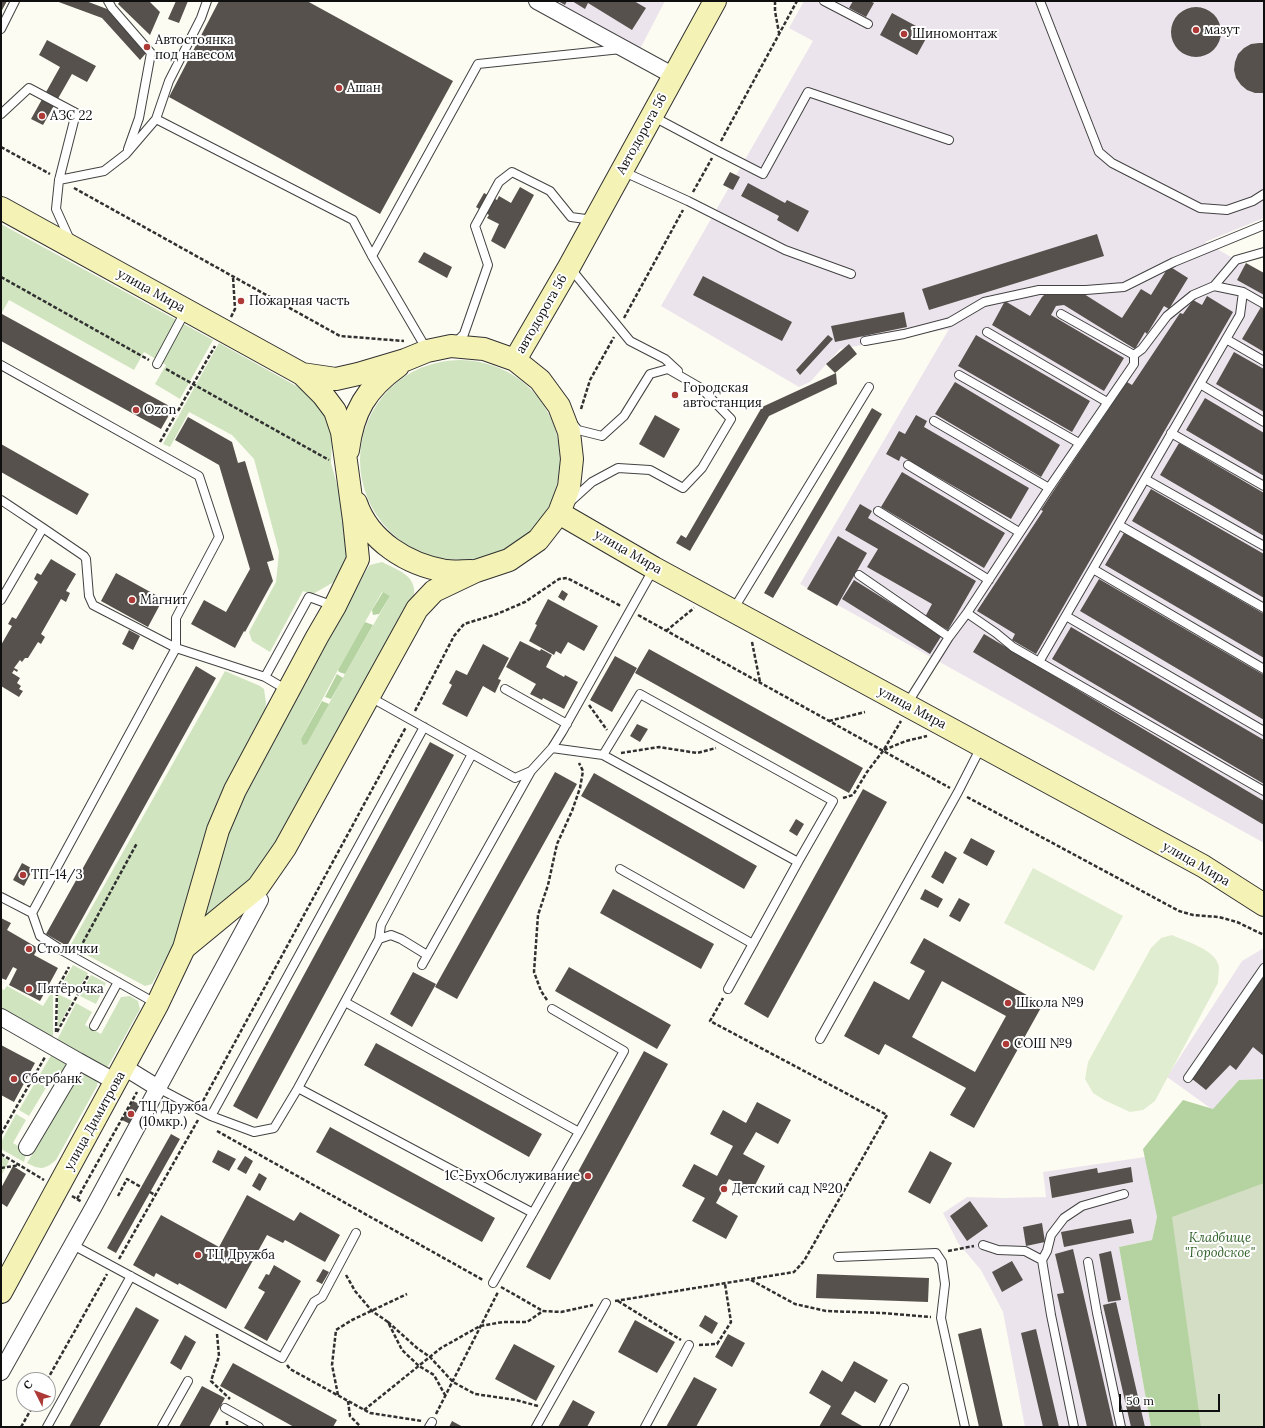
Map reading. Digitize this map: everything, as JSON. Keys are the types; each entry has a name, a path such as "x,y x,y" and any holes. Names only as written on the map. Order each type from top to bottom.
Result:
{"main road":[{"name":"Автодорога 56","path":"569,267 715,1"},
{"name":"улица Мира","path":"1,208 302,374"},
{"name":"автодорога 56","path":"515,360 569,267"},
{"path":"184,948 258,887 285,848 370,697 417,609 434,591 476,571 509,560 538,540 559,512 569,487 572,459 569,432 559,406 540,380 515,360 484,349 451,346 427,351 406,351 358,374 336,379 302,374"},
{"path":"347,471 351,429 362,401 406,351"},
{"path":"302,374 323,395 335,411 342,432 347,471 358,510 374,533 395,552 420,565 448,571 476,571"},
{"name":"улица Димитрова","path":"1,1292 157,1005 184,948 218,830 235,790 335,606 358,559 347,471"},
{"name":"улица Мира","path":"559,512 654,568 733,611 904,713 982,746 1203,866 1264,905"}],"street":[{"path":"537,1 674,76"},
{"path":"1,1372 73,1245 260,900"},
{"path":"1,1017 78,1061 120,1074 144,1079 158,1088"},
{"path":"27,1147 78,1061"}],"lane":[{"path":"1,29 15,1"},
{"path":"108,1 112,8 151,53 139,118 126,154"},
{"path":"59,180 104,171 126,154 156,119 169,81 201,18 207,1"},
{"path":"824,1 868,24"},
{"path":"1040,1 1099,152 1112,163 1200,208 1227,210 1253,202 1264,194"},
{"path":"372,256 478,64 624,49"},
{"path":"1,114 29,88 76,113 59,180 56,209 74,248"},
{"path":"652,116 762,174 808,92 949,140"},
{"path":"156,119 353,220 427,351"},
{"path":"621,171 785,250 851,274"},
{"path":"451,346 464,334 488,265 476,226 499,182 512,172 550,191 571,217 594,220"},
{"path":"866,341 904,334 950,322 984,302 1039,290 1086,290 1124,287 1174,262 1264,225"},
{"path":"1134,355 1142,350 1167,316 1193,295 1214,286 1236,260 1264,252"},
{"path":"569,267 630,341 665,359 684,378"},
{"path":"1214,286 1243,292 1264,304"},
{"path":"1039,662 1240,316 1243,292"},
{"path":"157,364 186,310"},
{"path":"1061,314 1134,355"},
{"path":"986,332 1106,402"},
{"path":"1226,339 1264,361"},
{"path":"904,713 949,637 967,614 1019,532 1106,402 1134,364 1134,355"},
{"path":"1,365 199,476 219,537 176,618 176,648 32,912"},
{"path":"559,406 578,430 602,436 624,416 650,374 668,369 701,388 731,419 702,468 683,488 650,470 618,468 592,482 559,512"},
{"path":"958,376 1079,443"},
{"path":"1200,384 1264,422"},
{"path":"733,611 869,387"},
{"path":"934,421 1049,488"},
{"path":"1171,433 1264,486"},
{"path":"908,465 1019,532"},
{"path":"1145,479 1264,546"},
{"path":"1,500 84,556 86,559 89,596 94,605 176,648 265,677 288,691"},
{"path":"878,511 989,580"},
{"path":"1119,525 1264,608"},
{"path":"1,600 43,528"},
{"path":"422,965 531,771 552,748 567,724 654,568"},
{"path":"1093,570 1264,669"},
{"path":"859,575 949,637"},
{"path":"265,677 309,598 335,606"},
{"path":"967,614 996,633 1013,647 1264,792"},
{"path":"1066,616 1264,731"},
{"path":"505,689 567,724"},
{"path":"603,755 640,694 833,801 728,988"},
{"path":"370,697 515,778 531,771"},
{"path":"211,1116 424,727"},
{"path":"820,1039 958,792 982,746"},
{"path":"552,748 603,755 798,862"},
{"path":"158,1088 211,1116 254,1132 274,1128 298,1088 379,939 381,925 472,754"},
{"path":"620,870 753,944"},
{"path":"1,897 32,912 40,936 74,958 157,1005"},
{"path":"379,939 391,935 401,939 427,955"},
{"path":"1188,1078 1264,968"},
{"path":"94,1026 118,982"},
{"path":"345,1002 579,1132"},
{"path":"493,1283 624,1051 552,1009"},
{"path":"298,1088 533,1213"},
{"path":"1074,1427 1051,1315 1042,1260 1047,1251 1051,1234 1064,1218 1082,1206 1124,1194"},
{"path":"73,1245 282,1358 314,1302 322,1297 356,1233"},
{"path":"983,1245 998,1250 1025,1251 1042,1260"},
{"path":"838,1256 937,1254 942,1262 945,1284 941,1318 965,1427"},
{"path":"1088,1262 1097,1314 1121,1427"},
{"path":"47,1427 131,1276"},
{"path":"536,1427 606,1302"},
{"path":"645,1427 689,1345"},
{"path":"162,1427 188,1380"},
{"path":"884,1427 904,1388"},
{"path":"225,1408 259,1427"}],"path":[{"path":"775,1 775,12 779,34"},
{"path":"1,147 340,336 406,351"},
{"path":"1,277 347,471"},
{"path":"155,452 193,384"},
{"path":"52,1372 201,1114 198,1109 454,636 464,624 497,614 525,602 559,579 567,578 630,611 958,792 1179,911 1193,915 1218,917 1237,922 1264,935"},
{"path":"666,631 695,608"},
{"path":"752,642 760,682"},
{"path":"583,696 612,739"},
{"path":"829,721 865,712"},
{"path":"833,801 853,795 867,772 883,751 904,713"},
{"path":"883,751 906,741 927,736"},
{"path":"603,755 659,747 697,754 730,744"},
{"path":"552,1009 541,991 534,972 538,915 548,885 557,844 572,811 580,788 583,771 573,751"},
{"path":"56,1034 56,989 137,843"},
{"path":"282,1358 290,1369 370,1413 430,1425 500,1287 543,1311 561,1312 606,1302 794,1272 804,1261 887,1115 710,1021 728,988"},
{"path":"77,1199 144,1079"},
{"path":"214,1129 480,1278 493,1283"},
{"path":"1,1168 20,1165"},
{"path":"150,1192 155,1195"},
{"path":"937,1254 983,1245"},
{"path":"339,1265 355,1291 372,1311 388,1322 417,1348 430,1357 453,1382 475,1394 516,1400 546,1408"},
{"path":"750,1280 795,1304 826,1311 882,1313 941,1318"},
{"path":"618,1301 689,1345 717,1344 731,1322 725,1284"},
{"path":"338,1395 332,1365 336,1330 352,1320 407,1294"},
{"path":"364,1410 441,1348 480,1326 503,1322 527,1322 543,1311"},
{"path":"215,1322 219,1356 211,1382 231,1398 225,1408"},
{"path":"388,1322 402,1350 419,1366 434,1375 446,1395"},
{"path":"348,1400 350,1416 361,1427"},
{"path":"21,1427 29,1412"}],"shaded area":[{"path":"550,1 665,1 640,49"},
{"path":"804,1 1264,1 1264,218 1205,242 1264,276 1264,843 800,584 949,329 840,349 810,382 799,387 661,306 813,41 789,28"},
{"path":"1264,948 1264,1079 1239,1080 1213,1110 1167,1077 1242,961"},
{"path":"1145,1157 1157,1217 1152,1240 1119,1247 1151,1427 1025,1427 1003,1312 981,1270 958,1243 943,1213 967,1197 1046,1197 1043,1172"}],"green space":[{"path":"1,224 213,340 180,399 155,384 166,365 144,352 134,370 9,300 1,314"},
{"path":"219,343 316,397 333,415 331,463 352,539 339,579 313,594 303,591 270,652 252,641 249,632 276,582 279,552 254,459 232,435 189,412 170,447 163,444"},
{"path":"450,360 470,360 498,367 516,377 531,389 543,404 553,422 560,450 560,470 553,498 543,516 531,531 516,543 498,553 470,560 450,560 422,553 404,543 383,524 367,498 364,489 360,470 360,450 367,422 377,404 396,383 422,367 431,364"},
{"path":"382,562 405,574 412,583 414,596 276,845 254,877 203,921 229,824 370,565","holes":["382,592 390,596 345,674 307,744 301,739 338,670"]},
{"path":"383,592 390,596 379,614 373,615 372,610"},
{"path":"365,622 373,625 345,674 339,672 338,670"},
{"path":"225,671 264,689 266,703 265,712 218,799 180,932 152,984 145,986 70,946"},
{"path":"337,674 343,678 331,699 325,697"},
{"path":"322,701 329,704 307,744 303,745 301,739"},
{"path":"1033,868 1123,916 1094,971 1004,923"},
{"path":"1172,935 1200,947 1213,956 1219,967 1218,983 1155,1101 1143,1110 1130,1112 1104,1100 1093,1093 1085,1079 1088,1062 1151,948 1161,938"},
{"path":"73,965 88,973 75,994 61,986"},
{"path":"91,975 106,983 96,1004 80,996"},
{"path":"7,986 43,1006 51,993 53,994 53,1037 1,1008 1,989 4,990"},
{"path":"58,994 72,1001 58,1027"},
{"path":"130,996 138,1001 140,1009 107,1068 57,1040 76,1003 92,1012 85,1025 101,1034 121,997"},
{"path":"53,1052 68,1063 63,1080 53,1076 29,1116 19,1110"},
{"path":"86,1071 98,1078 97,1086 56,1160 48,1166 42,1168 27,1163 79,1076"},
{"path":"1264,1079 1264,1427 1151,1427 1119,1247 1152,1240 1157,1217 1143,1149 1183,1100 1213,1109 1239,1080"},
{"path":"16,1114 26,1120 13,1143 27,1151 24,1162 1,1149 1,1142"},
{"path":"1,1156 9,1161 1,1176"},
{"name":"Кладбище \"Городское\"","path":"1264,1183 1264,1427 1201,1427 1172,1217"}],"building":[{"path":"1,1 7,1 1,12"},
{"path":"56,1 86,1 107,9 147,52 140,60 102,18"},
{"path":"120,1 149,1 160,12 150,35 118,4"},
{"path":"176,1 188,1 179,23 168,19"},
{"path":"219,1 307,1 453,81 380,214 169,97"},
{"path":"558,1 567,1 565,5"},
{"path":"572,1 634,1 646,8 632,30 588,3 585,9"},
{"path":"853,1 870,1 874,3 866,17 849,8"},
{"name":"мазут","path":"1191,7 1201,7 1214,14 1221,27 1221,37 1214,50 1201,57 1191,57 1182,53 1175,46 1171,37 1171,27 1175,18 1182,11"},
{"name":"Шиномонтаж","path":"892,13 929,33 917,55 880,35"},
{"path":"47,40 96,66 87,82 72,74 43,125 31,119 60,67 39,55"},
{"name":"мазут","path":"1264,43 1264,93 1255,93 1247,90 1236,78 1234,70 1238,54 1251,44"},
{"path":"730,172 740,177 733,190 723,185"},
{"path":"748,183 785,203 787,200 809,211 798,232 777,220 779,216 741,196"},
{"path":"520,187 534,195 505,249 491,241 499,224 487,218 489,215 476,207 484,193 497,200 499,196 511,203"},
{"path":"1097,234 1104,256 929,310 922,289"},
{"path":"424,252 452,267 447,278 418,262"},
{"path":"1246,263 1264,273 1264,295 1237,280"},
{"path":"1169,266 1188,278 1169,309 1164,306 1147,334 1145,332 1135,349 1064,305 1056,306 1051,315 1124,358 1104,391 992,325 1005,301 1030,316 1042,297 1048,291 1084,294 1122,318 1141,289 1151,295"},
{"path":"703,276 792,322 782,341 693,295"},
{"path":"1207,296 1233,312 1036,654 1012,640 1015,634 977,611 1043,511 1041,510 1127,382 1132,385 1180,313 1183,314 1193,300 1202,305"},
{"path":"1261,307 1264,309 1264,352 1242,339"},
{"path":"904,312 907,327 835,342 831,326"},
{"path":"2,314 173,408 161,429 1,341"},
{"path":"828,335 833,339 800,375 796,370"},
{"path":"976,335 1090,401 1072,432 958,366"},
{"path":"849,344 857,354 835,373 826,364"},
{"path":"1234,352 1264,369 1264,412 1216,384"},
{"path":"836,373 837,384 769,416 690,551 676,543 681,535 686,538 762,407"},
{"path":"955,382 1060,445 1041,477 935,414"},
{"path":"1205,398 1264,433 1264,476 1186,430"},
{"path":"872,408 882,414 773,598 764,593"},
{"path":"655,415 680,429 664,458 639,444"},
{"path":"916,415 927,421 924,427 1029,488 1011,519 901,456 899,461 886,454 899,431 905,434"},
{"path":"188,417 232,442 238,463 245,461 274,560 267,562 273,581 235,648 191,624 204,600 226,612 250,569 219,465 175,440"},
{"path":"1179,443 1264,493 1264,536 1160,475"},
{"path":"1,444 89,494 77,515 1,472"},
{"path":"902,472 1005,533 984,568 881,507"},
{"path":"1151,489 1264,554 1264,598 1132,521"},
{"path":"860,504 872,511 868,518 976,581 948,630 925,617 932,604 867,567 878,549 845,530"},
{"path":"1124,533 1264,614 1264,658 1105,565"},
{"path":"838,536 867,553 837,606 807,589"},
{"path":"51,559 76,574 66,591 70,593 66,602 61,599 41,634 45,637 41,644 38,642 28,658 25,658 22,662 20,660 14,668 18,670 17,672 14,670 12,673 20,678 17,683 21,686 19,689 23,691 19,697 1,686 1,645 12,626 8,624 12,617 16,619 38,582 34,579 37,573 41,575"},
{"name":"Магнит","path":"116,573 163,599 148,627 101,601"},
{"path":"1099,579 1264,675 1264,720 1080,611"},
{"path":"854,580 942,635 930,654 842,599"},
{"path":"562,590 568,594 564,601 558,597"},
{"path":"548,599 598,626 584,651 568,642 561,654 556,651 554,655 529,641 537,625 535,624"},
{"path":"1071,627 1264,740 1264,784 1052,659"},
{"path":"129,630 140,636 133,650 122,644"},
{"path":"984,634 1264,801 1264,825 973,652"},
{"path":"520,641 552,655 546,667 564,677 565,675 578,682 564,709 543,698 542,700 530,694 536,684 506,667"},
{"path":"483,644 509,658 498,679 501,680 495,693 483,686 467,717 442,704 452,685 449,683 456,670 467,675"},
{"path":"649,649 863,768 849,793 635,673"},
{"path":"615,656 637,668 612,712 590,700"},
{"path":"196,666 216,678 67,946 46,934"},
{"path":"637,724 648,729 640,742 630,736"},
{"path":"430,742 454,755 257,1119 233,1106"},
{"path":"555,772 577,784 457,999 435,987"},
{"path":"594,773 757,866 744,889 581,796"},
{"path":"863,789 887,802 768,1018 744,1004"},
{"path":"796,819 804,824 797,836 789,831"},
{"path":"971,838 995,851 987,866 963,853"},
{"path":"945,851 957,858 943,884 931,877"},
{"name":"ТП-14/3","path":"22,863 33,869 24,886 13,880"},
{"path":"613,889 714,944 701,969 600,913"},
{"path":"925,889 943,899 938,908 920,899"},
{"path":"959,898 970,904 960,922 949,916"},
{"path":"1,918 11,923 7,930 38,948 34,955 58,968 40,1001 9,985 17,969 13,967 6,980 1,978"},
{"path":"924,938 1043,1004 974,1128 950,1115 966,1088 885,1044 879,1055 844,1036 874,981 909,1000 925,971 910,963","holes":["942,981 1006,1016 975,1072 912,1037"]},
{"path":"569,967 671,1025 657,1049 555,991"},
{"path":"413,972 436,984 412,1027 390,1014"},
{"path":"1264,975 1264,1056 1253,1047 1236,1070 1230,1065 1206,1090 1191,1078"},
{"path":"376,1043 542,1134 529,1157 364,1065"},
{"name":"Сбербанк","path":"1,1045 35,1063 14,1102 1,1095"},
{"path":"644,1051 668,1064 550,1280 526,1267"},
{"path":"133,1101 141,1105 130,1124 122,1120"},
{"path":"757,1102 791,1120 778,1144 756,1132 743,1154 765,1166 752,1191 729,1179 716,1203 738,1216 726,1239 692,1221 705,1198 682,1186 694,1164 717,1176 733,1146 710,1134 723,1110 746,1123"},
{"path":"330,1127 495,1218 482,1242 316,1152"},
{"path":"171,1134 180,1139 116,1253 107,1248"},
{"path":"218,1150 236,1159 229,1171 212,1162"},
{"path":"930,1151 952,1163 930,1204 908,1192"},
{"path":"245,1156 253,1161 246,1174 237,1169"},
{"path":"13,1166 26,1174 7,1207 1,1203 1,1188"},
{"path":"1131,1167 1133,1182 1052,1198 1049,1177 1097,1168 1098,1173"},
{"path":"259,1173 267,1178 260,1191 252,1186"},
{"name":"ТЦ Дружба","path":"247,1195 294,1221 300,1212 340,1235 325,1262 285,1240 283,1243 267,1235 226,1309 179,1283 178,1285 156,1273 154,1277 133,1265 161,1215 219,1247"},
{"path":"970,1201 988,1226 967,1241 950,1216"},
{"path":"1131,1219 1134,1233 1064,1247 1061,1232"},
{"path":"1042,1223 1045,1242 1026,1246 1023,1227"},
{"path":"1073,1249 1114,1427 1087,1427 1057,1294 1064,1293 1055,1254"},
{"path":"1111,1251 1121,1300 1108,1302 1099,1254"},
{"path":"1012,1261 1023,1280 1002,1292 992,1272"},
{"path":"274,1265 301,1281 267,1341 244,1328 265,1292 258,1288 266,1274 269,1275"},
{"path":"323,1269 329,1272 322,1284 316,1281"},
{"path":"817,1274 929,1278 928,1302 816,1298"},
{"path":"1116,1302 1145,1427 1131,1427 1103,1305"},
{"path":"136,1307 159,1320 99,1427 69,1427"},
{"path":"705,1315 718,1323 712,1334 699,1326"},
{"path":"635,1320 675,1342 657,1373 618,1352"},
{"path":"981,1328 1003,1427 979,1427 958,1334"},
{"path":"1036,1329 1059,1427 1043,1427 1021,1333"},
{"path":"728,1334 745,1343 732,1367 715,1357"},
{"path":"185,1335 196,1342 181,1370 170,1363"},
{"path":"514,1344 555,1366 536,1401 495,1379"},
{"path":"854,1361 888,1380 875,1403 855,1391 841,1414 862,1426 861,1427 819,1427 831,1406 809,1393 822,1370 842,1382"},
{"path":"233,1363 337,1420 333,1427 294,1427 220,1386"},
{"path":"694,1377 717,1389 696,1427 666,1427"},
{"path":"202,1386 225,1398 209,1427 179,1427"},
{"path":"573,1400 595,1412 587,1427 558,1427"},
{"path":"452,1421 463,1427 449,1427"}],"place":[{"name":"мазут","path":"1196,30"},
{"name":"Шиномонтаж","path":"904,34"},
{"name":"Автостоянка под навесом","path":"147,47"},
{"name":"Ашан","path":"339,88"},
{"name":"АЗС 22","path":"42,116"},
{"name":"Пожарная часть","path":"241,301"},
{"name":"Городская автостанция","path":"675,395"},
{"name":"Ozon","path":"136,410"},
{"name":"Магнит","path":"132,600"},
{"name":"ТП-14/3","path":"23,875"},
{"name":"Столички","path":"29,949"},
{"name":"Пятёрочка","path":"29,989"},
{"name":"Школа №9","path":"1008,1003"},
{"name":"СОШ №9","path":"1006,1044"},
{"name":"Сбербанк","path":"14,1079"},
{"name":"ТЦ Дружба (10мкр.)","path":"131,1114"},
{"name":"1С-БухОбслуживание","path":"588,1176"},
{"name":"Детский сад №20","path":"724,1189"},
{"name":"ТЦ Дружба","path":"198,1255"}]}
